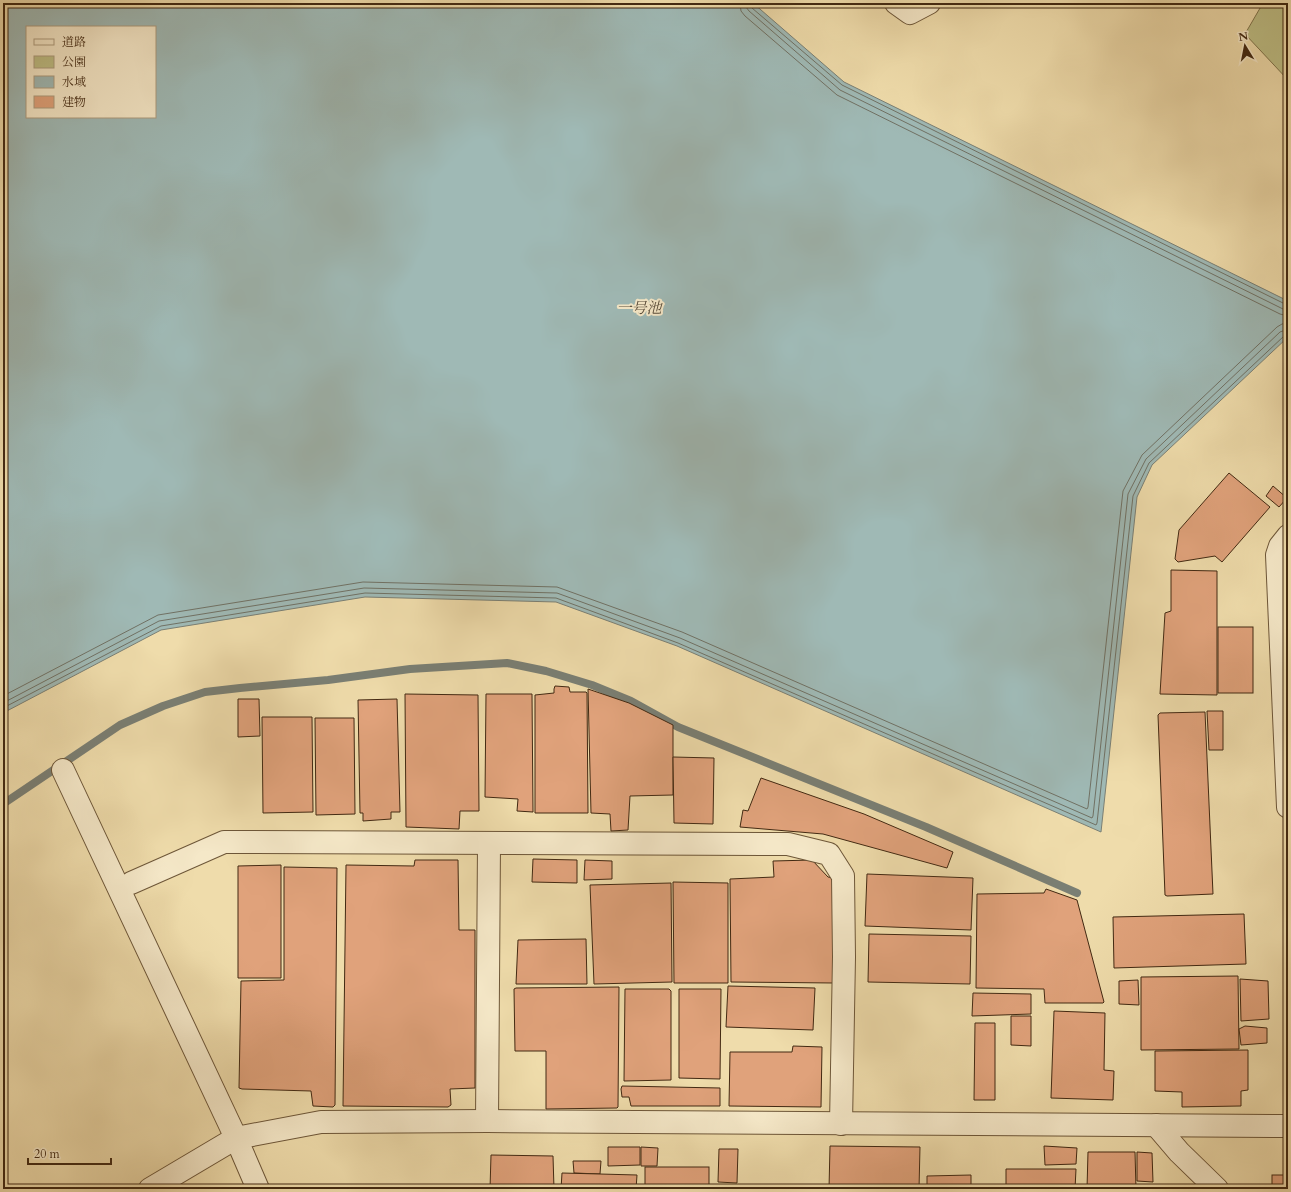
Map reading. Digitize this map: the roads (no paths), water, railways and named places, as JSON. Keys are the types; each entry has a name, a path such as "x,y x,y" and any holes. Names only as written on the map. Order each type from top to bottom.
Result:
{"street":[{"path":"896,3 910,12 929,3"},
{"path":"1288,536 1280,546 1277,555 1288,807"},
{"path":"63,770 236,1138 258,1189"},
{"path":"131,883 224,842 788,844 829,854 843,876 844,957 841,1124"},
{"path":"487,1121 489,844"},
{"path":"150,1189 236,1138 321,1122 487,1121 1288,1126"},
{"path":"1156,1125 1179,1152 1217,1189"}],"water":[{"name":"一号池","path":"3,3 753,3 844,82 1288,301 1288,337 1152,465 1137,497 1101,832 677,646 556,602 365,597 161,630 3,713"}],"waterway":[{"path":"3,804 120,725 163,706 205,692 328,680 410,669 507,663 546,671 592,685 631,701 678,727 926,827 1077,893"}]}
